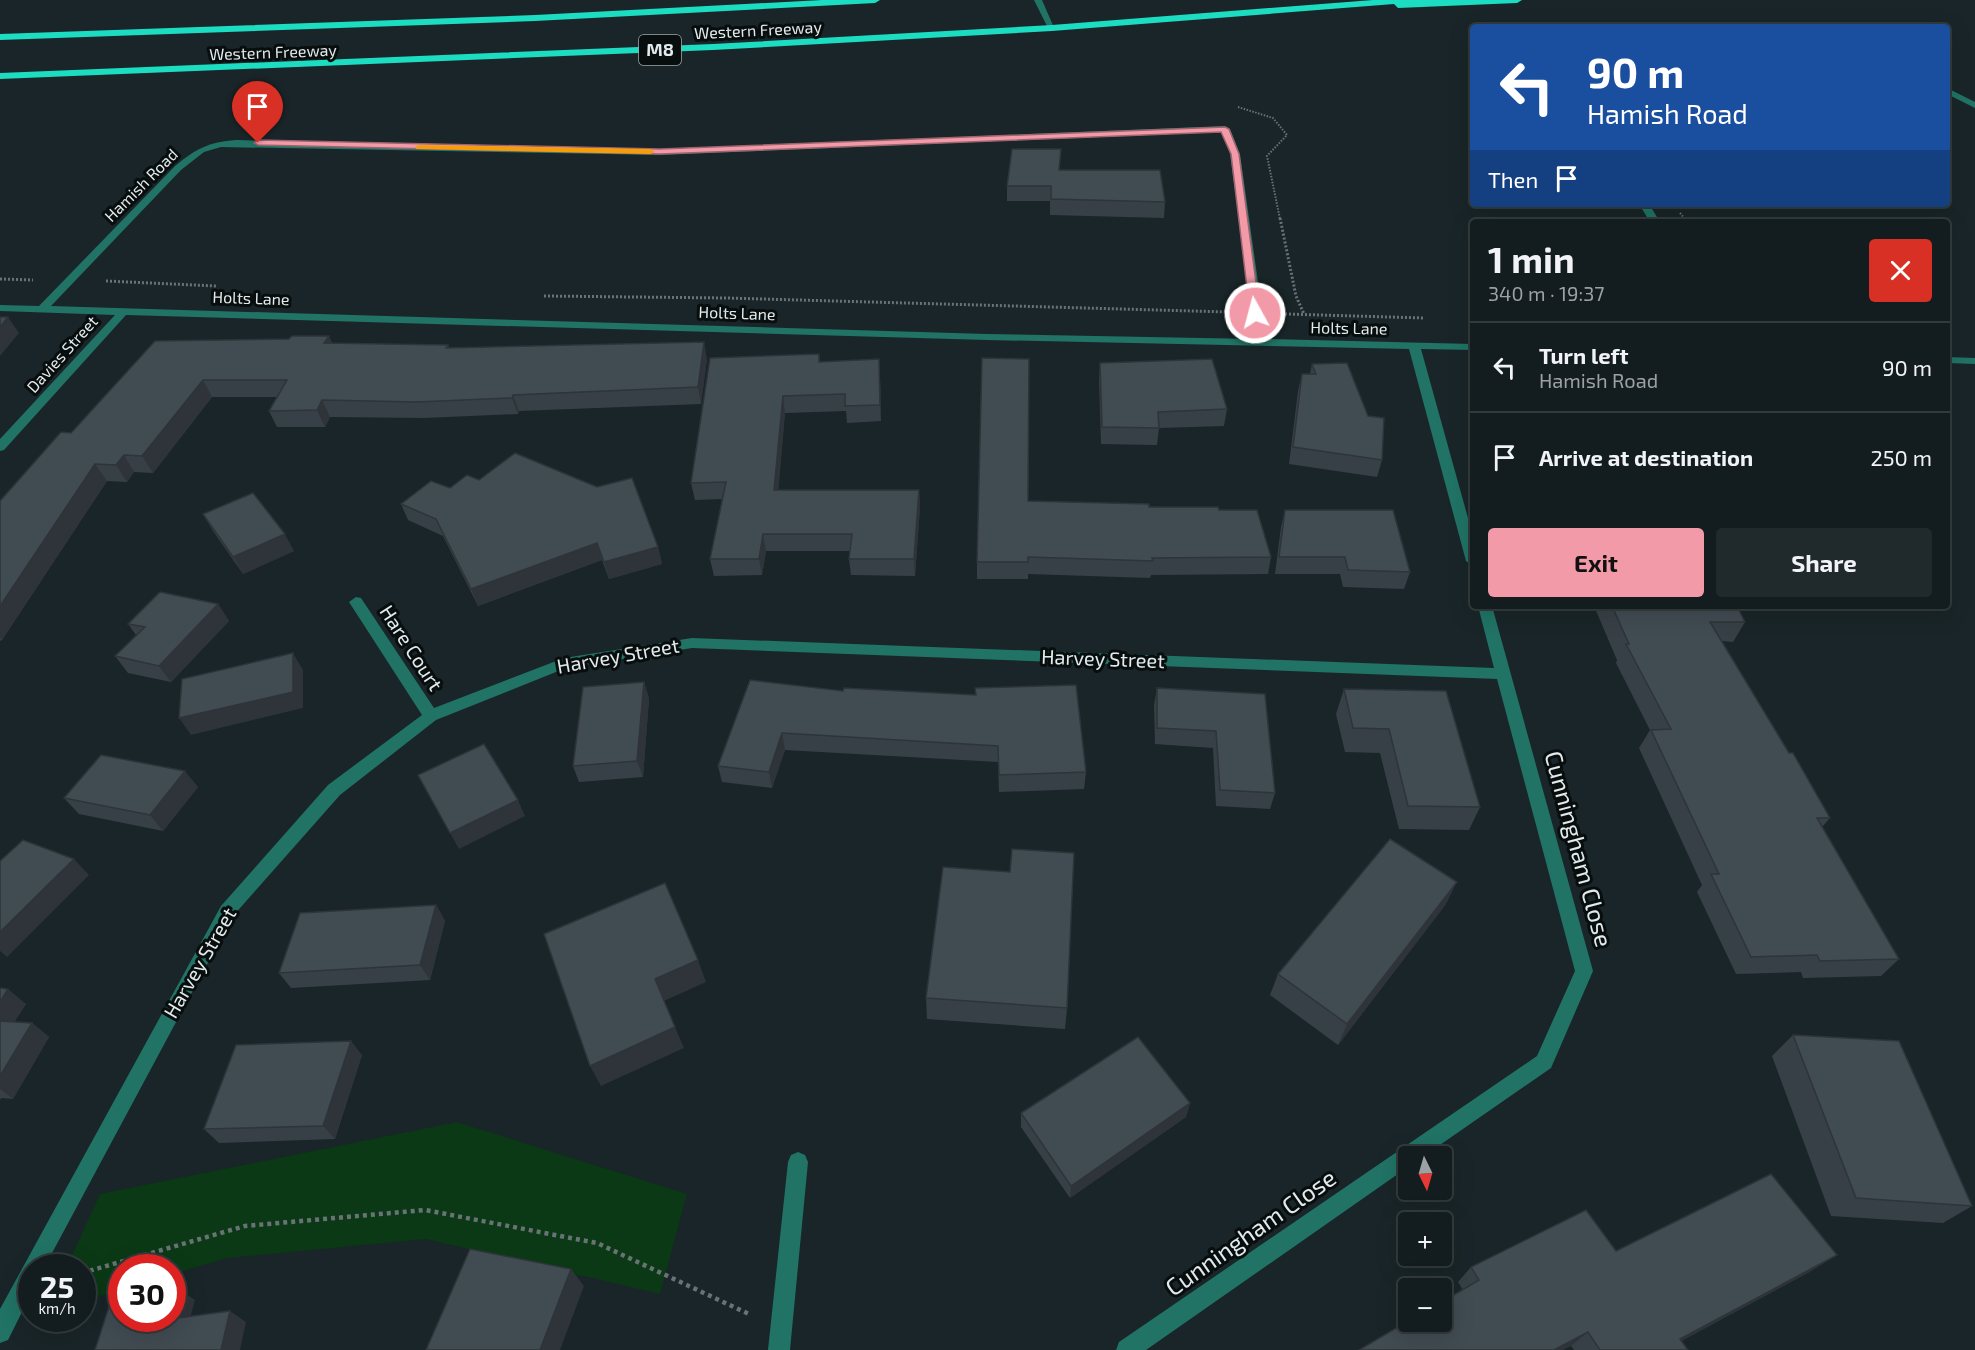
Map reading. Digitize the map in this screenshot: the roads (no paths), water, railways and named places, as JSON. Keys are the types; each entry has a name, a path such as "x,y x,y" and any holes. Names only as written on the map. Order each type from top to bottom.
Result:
{"highway":[{"name":"Western Freeway","path":"0,37 570,17 875,0"},
{"name":"Western Freeway","path":"0,76 540,56 1052,27 1409,0"},
{"path":"1319,8 1517,0"}],"street":[{"path":"1038,0 1052,27"},
{"path":"1950,92 1975,105"},
{"name":"Hamish Road","path":"42,309 185,162 201,150 220,144 279,142 660,152 1225,129 1235,154 1255,313 1261,342"},
{"name":"Holts Lane","path":"0,308 975,336 1470,347"},
{"name":"Davies Street","path":"0,447 124,311"},
{"path":"1414,345 1470,550"},
{"path":"1950,360 1975,361"},
{"name":"Hare Court","path":"356,602 431,716"},
{"name":"Cunningham Close","path":"1127,1350 1545,1062 1584,971 1486,609"},
{"name":"Harvey Street","path":"40,1254 227,910 334,790 431,716 564,663 692,643 1504,674"},
{"path":"780,1339 798,1162"},
{"name":"Harvey Street","path":"0,1332 18,1296"}]}
